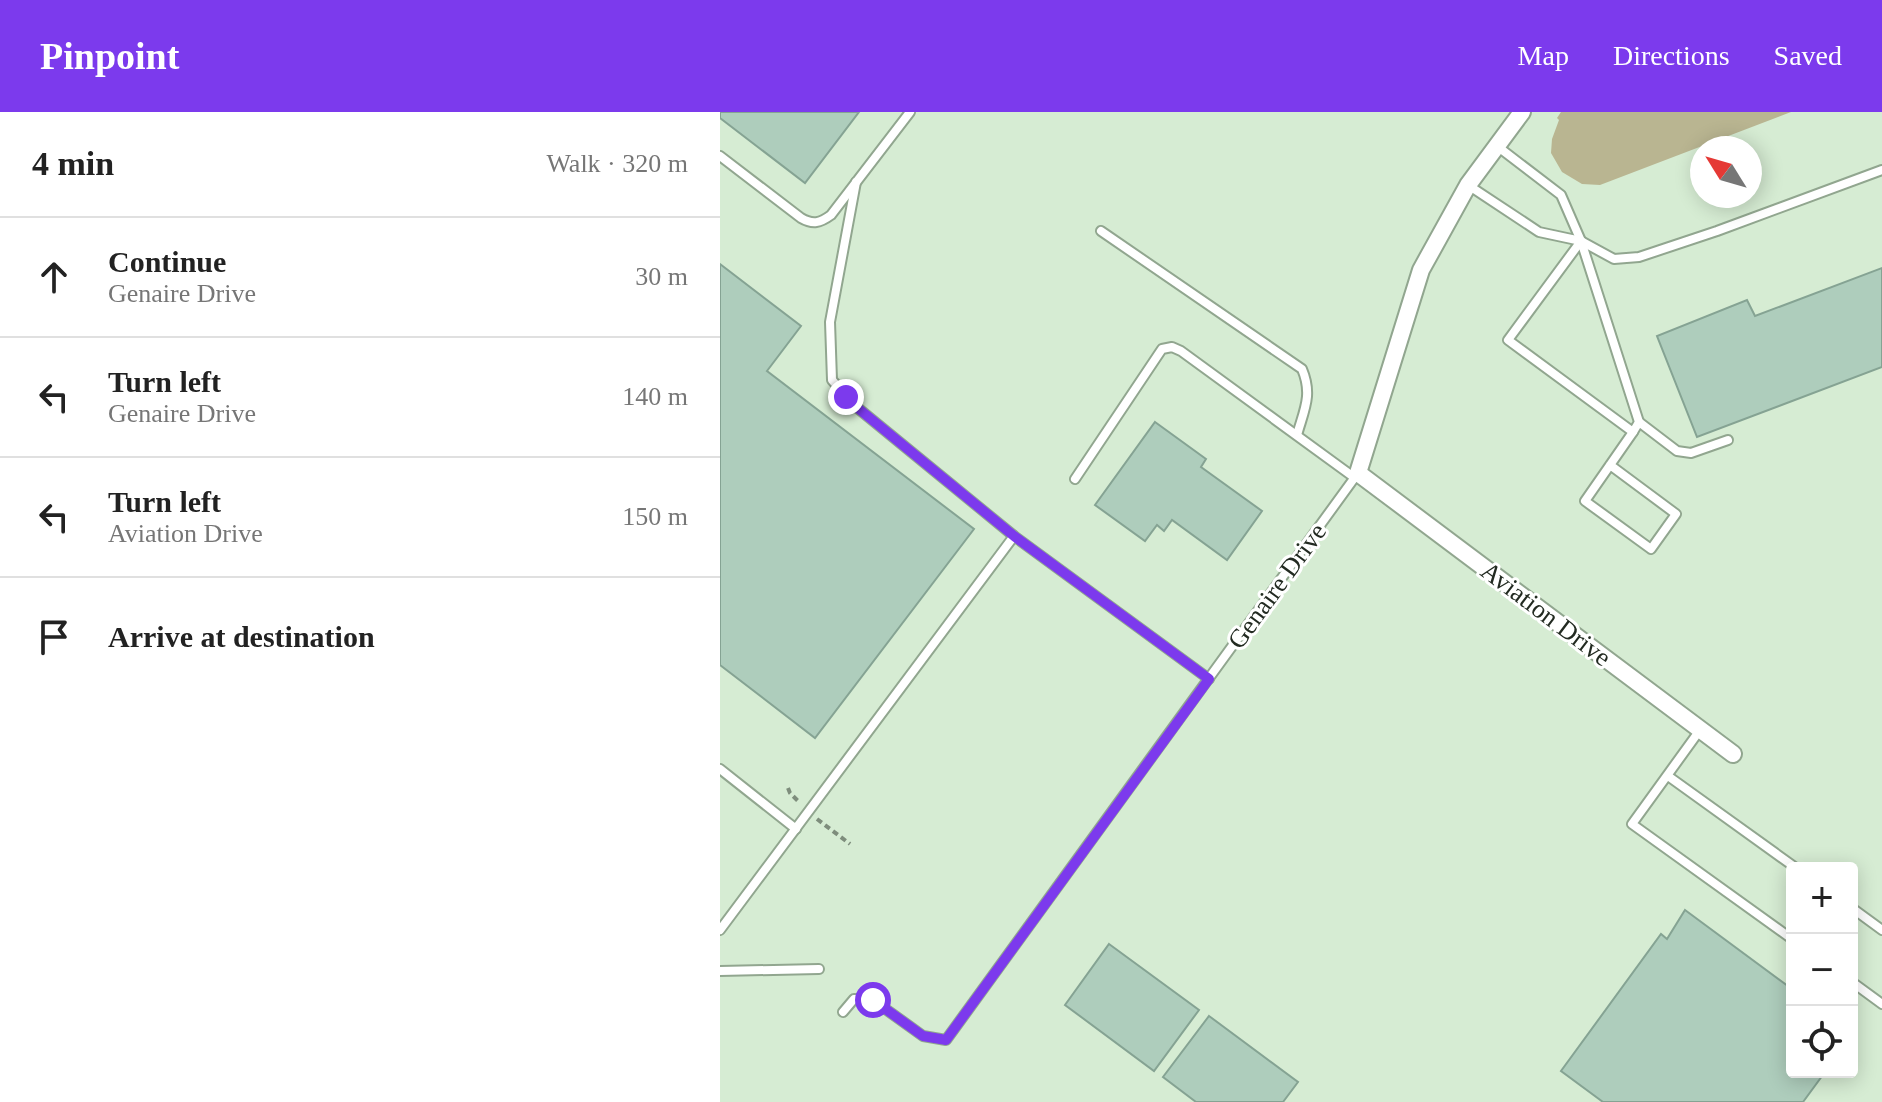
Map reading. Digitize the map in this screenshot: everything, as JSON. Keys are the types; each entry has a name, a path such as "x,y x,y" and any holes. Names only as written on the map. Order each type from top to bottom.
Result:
{"street":[{"name":"Genaire Drive","path":"1357,475 1421,270 1468,185 1522,112"},
{"name":"Aviation Drive","path":"1357,475 1733,754"}],"lane":[{"path":"720,156 810,223 821,222 831,215 910,112"},
{"path":"1497,146 1561,195 1581,241 1639,422 1677,451 1691,453 1728,440"},
{"path":"1468,185 1539,232 1581,241 1614,259 1639,257 1882,170"},
{"path":"856,182 830,322 832,380 854,405 1014,536 1209,679"},
{"path":"1101,231 1302,369 1308,382 1308,397 1297,435"},
{"path":"1581,241 1508,340 1633,432"},
{"path":"1075,479 1162,349 1172,347 1357,475"},
{"path":"1610,465 1676,514 1651,549 1585,501 1639,422"},
{"name":"Genaire Drive","path":"843,1012 854,999 873,1000 923,1036 946,1040 1357,475"},
{"path":"720,930 1014,536"},
{"path":"1701,729 1632,824 1786,935"},
{"path":"720,769 796,829"},
{"path":"1668,776 1788,862"},
{"path":"1858,912 1882,930"},
{"path":"720,971 819,969"},
{"path":"1858,986 1882,1004"}],"shaded area":[{"path":"1561,112 1791,112 1728,136 1690,136 1690,151 1600,185 1582,184 1562,172 1551,153 1557,118"}],"building":[{"path":"720,112 859,112 805,183 720,118"},
{"path":"720,264 801,326 767,371 974,529 815,738 720,665"},
{"path":"1882,268 1882,367 1697,437 1657,336 1747,300 1755,316"},
{"path":"1155,422 1206,459 1201,467 1262,511 1227,560 1172,520 1164,531 1157,525 1145,541 1095,505"},
{"path":"1685,910 1786,985 1786,1078 1821,1078 1803,1102 1603,1102 1561,1071 1661,934 1667,939"},
{"path":"1109,944 1199,1010 1154,1071 1065,1005"},
{"path":"1209,1016 1298,1082 1283,1102 1196,1102 1163,1077"}],"route":[{"path":"846,397 1014,536 1209,679 946,1040 923,1036 873,1000"}]}
